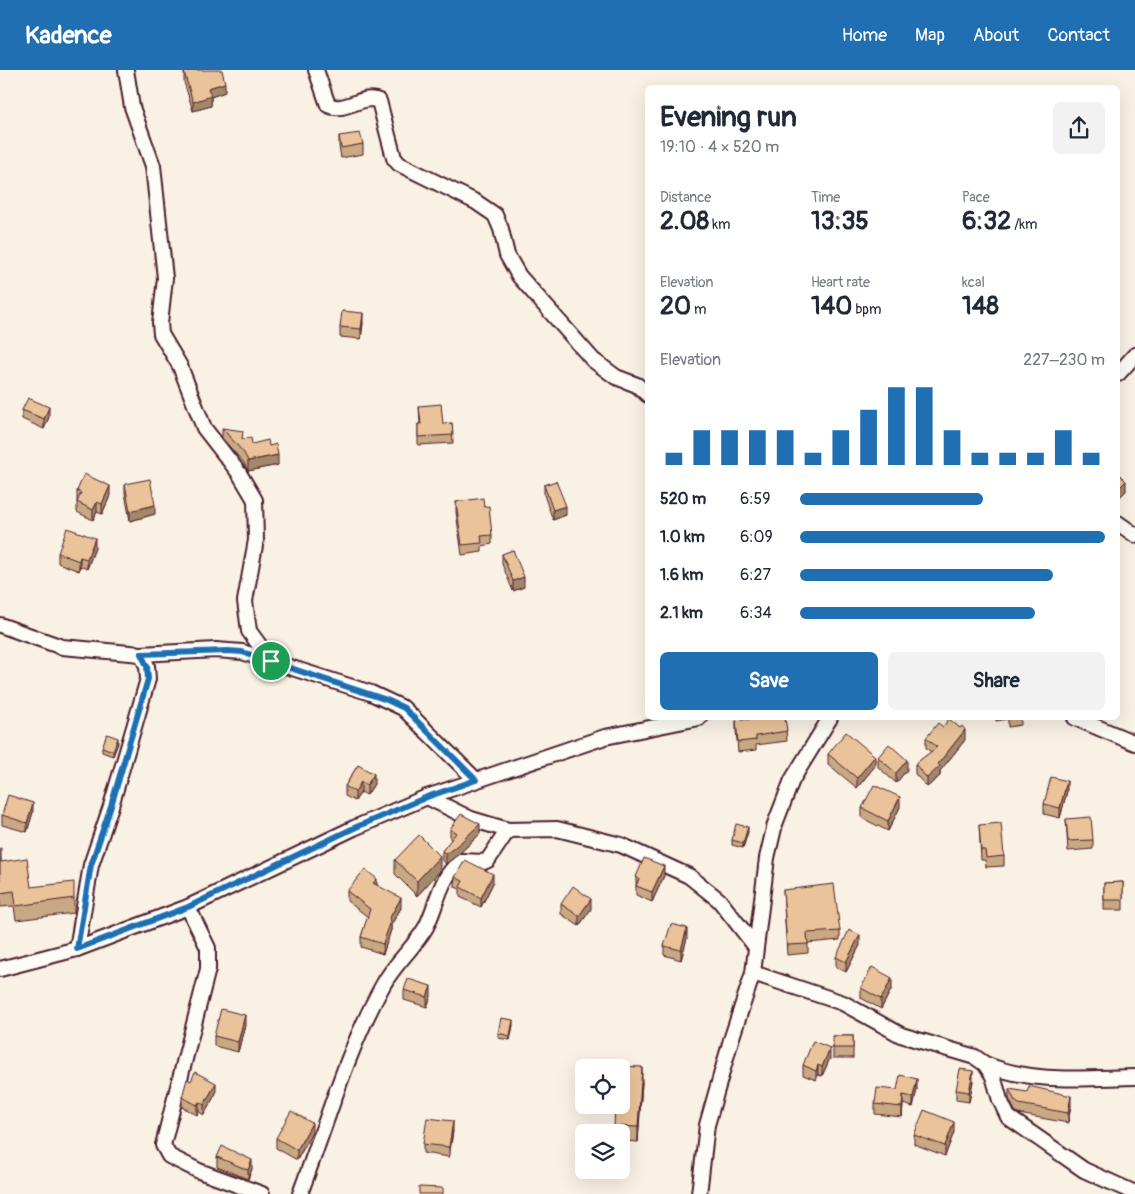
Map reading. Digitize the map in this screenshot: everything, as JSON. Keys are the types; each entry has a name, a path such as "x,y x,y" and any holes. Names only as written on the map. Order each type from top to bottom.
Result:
{"street":[{"path":"126,70 132,107 153,166 165,278 160,323 161,334 180,366 204,428 239,472 255,500 256,540 245,601 249,631 271,661"},
{"path":"316,70 328,105 332,107 350,105 370,98 379,101 394,158 399,164 476,202 495,215 502,229 507,256 519,276 592,360 616,377 637,385 645,392"},
{"path":"1120,372 1135,355"},
{"path":"1120,525 1135,536"},
{"path":"0,626 55,646 141,654 228,651 242,652 271,661 371,694 404,708 476,780"},
{"path":"77,949 91,865 111,806 148,679 147,666 141,654"},
{"path":"0,970 77,949 188,907 354,828 427,797 605,737 689,720"},
{"path":"699,1194 707,1125 753,972 767,858 781,803 792,780 829,720"},
{"path":"1080,720 1135,743"},
{"path":"427,797 471,819 508,830 543,828 571,832 621,845 689,876 719,900 755,946"},
{"path":"300,1194 356,1043 382,987 424,930 437,896 453,870 462,861 484,862 488,860 508,830"},
{"path":"188,907 208,948 208,969 162,1145 169,1156 199,1171 262,1194"},
{"path":"753,972 842,1003 889,1031 963,1053 1006,1072 1038,1078 1135,1076"},
{"path":"985,1064 993,1076 1000,1100 1008,1117 1084,1170 1135,1193"}],"building":[{"path":"192,70 222,70 225,83 208,88 211,96 193,102 184,72"},
{"path":"360,133 363,144 341,148 339,136"},
{"path":"342,311 363,313 361,329 340,327"},
{"path":"28,398 49,407 44,419 22,410"},
{"path":"441,404 443,424 452,423 453,435 418,437 418,424 421,424 419,406"},
{"path":"222,428 243,431 242,439 251,438 252,444 268,440 269,446 276,444 278,455 248,461 244,453"},
{"path":"84,474 110,486 102,504 97,502 93,510 77,502 81,493 77,491"},
{"path":"1120,475 1126,481 1120,487"},
{"path":"150,479 155,505 130,511 125,484"},
{"path":"556,481 566,506 553,510 544,485"},
{"path":"483,498 484,507 489,506 492,535 481,536 482,543 462,545 456,502"},
{"path":"67,528 95,538 87,559 80,557 79,561 58,553"},
{"path":"513,550 524,577 513,581 502,554"},
{"path":"785,720 787,731 756,736 756,740 738,742 736,721"},
{"path":"950,720 960,728 962,726 965,730 938,764 940,766 927,778 915,764 937,747 926,738 938,723 943,727"},
{"path":"846,732 875,756 857,778 828,754"},
{"path":"107,734 118,738 113,751 102,747"},
{"path":"889,744 907,760 896,773 878,757"},
{"path":"358,765 374,774 367,785 361,782 355,792 345,786"},
{"path":"1051,777 1067,781 1060,808 1044,804"},
{"path":"874,785 900,797 888,821 862,808"},
{"path":"8,795 33,803 27,823 2,815"},
{"path":"461,814 480,824 446,854 442,851 456,833 450,829"},
{"path":"1091,817 1093,840 1068,841 1066,819"},
{"path":"1001,823 1004,856 986,858 985,850 981,850 979,825"},
{"path":"736,824 748,827 743,843 732,840"},
{"path":"419,835 440,856 417,881 395,860"},
{"path":"0,848 1,862 27,858 31,887 74,882 74,898 16,906 14,891 0,893"},
{"path":"644,858 664,866 652,892 636,886 639,879 636,877"},
{"path":"465,860 493,874 481,898 460,887 463,881 455,877"},
{"path":"365,869 377,879 373,883 401,898 389,919 391,920 383,944 361,937 370,909 347,891"},
{"path":"1123,882 1123,900 1104,900 1104,883"},
{"path":"834,884 840,931 807,933 808,944 787,945 783,890"},
{"path":"573,886 591,899 579,916 561,904"},
{"path":"671,924 687,928 681,950 664,946"},
{"path":"849,930 860,935 846,962 836,957"},
{"path":"872,967 892,978 881,999 861,988"},
{"path":"408,979 431,986 427,997 404,990"},
{"path":"221,1009 245,1015 238,1042 214,1036"},
{"path":"501,1018 513,1020 510,1036 498,1033"},
{"path":"833,1036 853,1036 853,1048 833,1048"},
{"path":"813,1041 830,1048 822,1067 818,1065 816,1071 803,1065"},
{"path":"630,1067 642,1067 638,1127 630,1127 630,1124 614,1124 615,1114 630,1114"},
{"path":"960,1069 973,1071 969,1092 956,1090"},
{"path":"195,1072 216,1083 204,1105 199,1102 197,1105 182,1097 187,1079 191,1081"},
{"path":"900,1075 917,1079 913,1097 903,1095 902,1107 875,1104 877,1088 897,1090"},
{"path":"1029,1086 1071,1096 1068,1113 1019,1104 1015,1101 1009,1089 1027,1092"},
{"path":"924,1110 954,1122 945,1146 914,1135"},
{"path":"291,1111 312,1123 297,1150 276,1138"},
{"path":"427,1118 453,1121 449,1147 423,1144"},
{"path":"222,1146 252,1160 248,1170 217,1157"},
{"path":"419,1187 443,1188 443,1194 419,1194"}],"route":[{"path":"216,650 242,652 271,661 371,694 404,708 476,780 427,797 354,828 188,907 77,949 91,865 111,806 148,679 147,666 141,654 216,650"}]}
